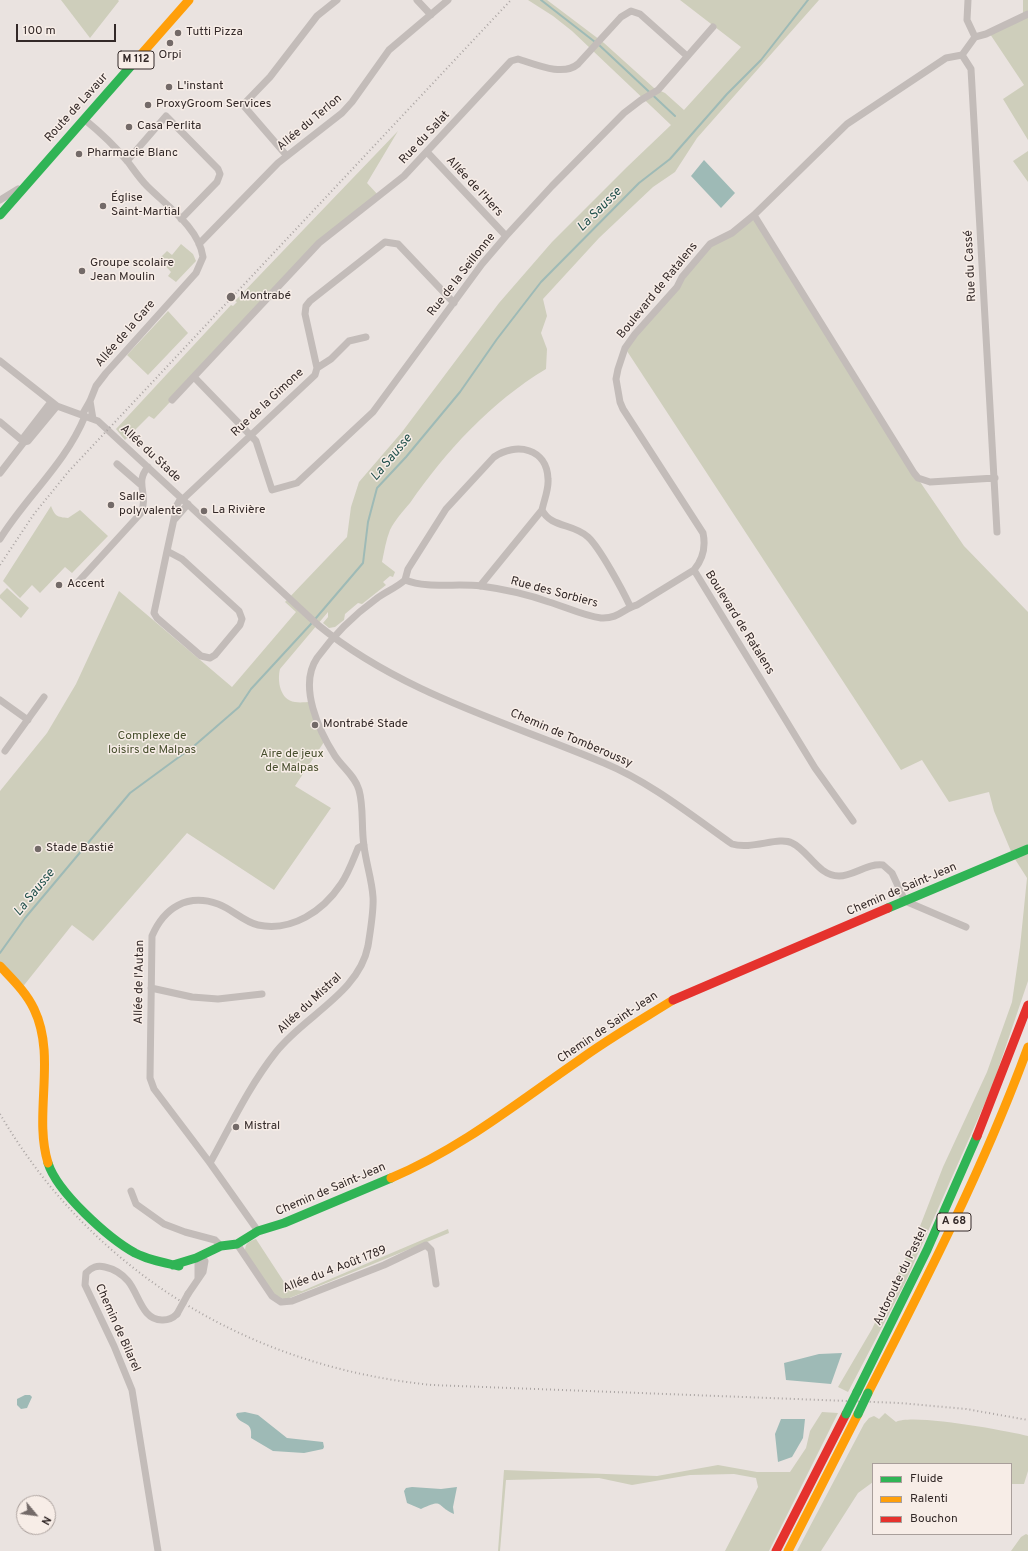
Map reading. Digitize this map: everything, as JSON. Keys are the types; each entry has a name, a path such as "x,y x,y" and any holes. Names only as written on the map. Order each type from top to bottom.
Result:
{"main road":[{"name":"Route de Lavaur","path":"0,214 189,0"},
{"name":"Chemin de Saint-Jean","path":"218,1248 237,1244 258,1232 284,1223 422,1165 469,1138 580,1059 678,997 1027,850"},
{"path":"0,966 27,997 38,1022 42,1046 44,1146 47,1160 53,1173 70,1196 125,1247 145,1259 173,1265 187,1266 218,1248"},
{"name":"Autoroute du Pastel","path":"776,1551 931,1243 991,1108 1028,1005"},
{"name":"Autoroute du Pastel","path":"788,1551 942,1247 977,1174 1000,1120 1028,1047"}],"street":[{"path":"287,156 243,105 290,54 317,16 337,0"},
{"path":"417,0 431,15"},
{"name":"Allée du Terlon","path":"199,244 287,156 342,113 352,102 390,50 448,0"},
{"path":"968,0 968,20 975,37"},
{"name":"Rue du Salat","path":"172,400 319,243 404,176 511,61 518,59 566,70 574,67 624,14 636,12 688,56"},
{"path":"962,54 975,37 986,34 1028,14"},
{"name":"Rue de la Seillonne","path":"250,436 256,441 272,490 297,483 373,412 482,264 506,236 563,174 624,113 641,100 658,90 713,27"},
{"name":"Boulevard de Ratalens","path":"853,821 815,768 694,570 702,558 704,550 702,534 623,409 617,390 616,379 625,348 635,334 677,287 682,277 710,244 732,233 754,214 848,124 946,58 962,54"},
{"name":"Rue du Cassé","path":"962,54 971,69 998,532"},
{"path":"127,161 166,116 218,169 220,174 217,182 181,220"},
{"path":"84,119 109,141 147,186 159,196 181,220 199,244"},
{"name":"Allée de l'Hers","path":"427,152 506,236"},
{"path":"0,200 25,185"},
{"path":"754,214 918,478 930,482 995,478"},
{"name":"Rue de la Gimone","path":"167,551 174,521 184,500 314,375 317,368 305,314 306,306 310,301 385,242 398,244 454,302"},
{"name":"Allée de la Gare","path":"0,540 30,497 64,455 84,416 96,386 114,363 196,273 203,257 199,244"},
{"path":"317,368 331,359 349,341 366,337"},
{"name":"Allée du Stade","path":"0,361 54,404 93,419 148,467 317,624 335,638"},
{"path":"194,377 250,436"},
{"path":"90,401 93,419"},
{"path":"0,473 24,442 28,441 54,404"},
{"path":"0,422 24,442"},
{"path":"364,845 359,788 334,753 319,722 310,696 310,677 312,668 317,659 335,638 364,608 405,580 408,569 446,509 485,465 502,451 511,448 528,450 541,459 548,480 542,510 480,586"},
{"path":"117,464 140,484"},
{"path":"78,582 113,546 141,513 145,500 140,484 142,475 148,467"},
{"path":"542,510 549,520 573,528 589,538 630,606"},
{"path":"167,551 182,559 239,611 241,616 240,625 215,655 210,658 201,656 157,618 154,613 167,551"},
{"name":"Rue des Sorbiers","path":"405,580 416,584 480,586 535,597 602,618 617,616 625,612 630,606 637,605 694,570"},
{"name":"Chemin de Tomberoussy","path":"335,638 369,661 419,688 605,763 639,780 732,844 741,847 776,842 792,842 826,872 838,876 869,866 883,865 892,873 905,901"},
{"path":"5,751 44,697"},
{"path":"0,700 28,720"},
{"name":"Allée de l'Autan","path":"258,1232 210,1163 154,1089 150,1078 152,936 156,926 168,911 183,903 200,900 218,904 256,925 266,927 296,923 316,911 334,894 342,883 358,848 364,845"},
{"name":"Allée du Mistral","path":"210,1163 252,1085 276,1051 296,1030 342,992 354,977 361,964 368,947 374,899 364,845"},
{"path":"905,901 966,927"},
{"path":"151,988 192,997 218,999 262,994"},
{"path":"131,1191 136,1204 164,1224 185,1232 215,1240 218,1248"},
{"name":"Allée du 4 Août 1789","path":"237,1244 272,1296 281,1302 292,1301 384,1265 426,1245 431,1250 436,1284"},
{"name":"Chemin de Bilarel","path":"158,1551 132,1390 114,1346 85,1285 86,1273 94,1266 113,1269 128,1280 142,1306 150,1316 157,1320 165,1320 172,1318 177,1314 198,1279 200,1259"}],"green space":[{"path":"61,0 118,0 119,1 90,38"},
{"name":"Complexe de loisirs de Malpas","path":"528,0 547,0 604,43 654,88 665,93 684,110 741,47 680,0 819,0 697,138 675,172 653,187 599,238 543,299 547,316 541,333 547,349 546,369 526,382 488,412 454,446 397,519 389,534 382,562 395,572 393,577 390,576 383,582 386,585 362,604 358,603 345,614 344,620 335,627 329,628 323,623 328,617 328,612 280,669 279,684 283,694 286,698 295,702 311,702 326,739 295,786 331,808 274,890 187,833 93,941 72,925 21,989 0,966 0,791 47,733 76,684 119,591 232,687 296,612 285,602 347,537 351,507 359,482 402,432 499,303 552,242 671,125 572,31 553,16"},
{"path":"1023,0 1028,0 1028,140 1003,99 1024,85 990,34 1023,16"},
{"path":"398,131 367,183 379,196 328,234 154,419 149,416 125,440 116,429 231,305 233,306 237,302 235,301"},
{"path":"1028,151 1028,182 1013,161"},
{"path":"754,215 914,473 964,546 1028,612 1028,981 992,1087 905,1283 848,1392 838,1387 872,1329 917,1234 943,1167 987,1072 1012,1002 1020,947 1027,878 1013,856 994,811 989,792 949,802 922,760 901,770 625,348 710,244"},
{"path":"181,244 193,254 196,261 176,282 168,276 171,272 159,259 167,251 172,255"},
{"path":"168,311 188,333 148,375 127,355"},
{"path":"51,506 57,515 64,518 68,518 80,510 108,536 72,573 65,567 40,593 32,585 20,598 3,581"},
{"path":"7,588 29,608 21,618 0,598 0,595"},
{"path":"448,1229 449,1233 287,1299 281,1298 269,1288 245,1252 248,1243 256,1239 286,1285 291,1289 302,1291"},
{"path":"822,1412 838,1413 769,1551 725,1551 758,1487 756,1478 734,1474 690,1475 632,1485 599,1478 506,1480 500,1551 498,1551 504,1470 657,1476 718,1465 757,1472 790,1472 806,1448 810,1431"},
{"path":"885,1413 896,1422 905,1420 940,1421 1001,1430 1028,1436 1028,1471 1024,1484 1012,1484 1012,1463 872,1463 872,1483 858,1493 821,1551 797,1551 864,1424 869,1418 874,1416 879,1419"},
{"path":"1026,1534 1028,1535 1028,1551 1011,1551 1021,1537"}],"water":[{"path":"704,160 735,193 721,208 691,176"},
{"path":"842,1353 831,1384 786,1380 784,1363 819,1354"},
{"path":"25,1395 30,1395 32,1397 27,1408 21,1409 17,1405 17,1399"},
{"path":"245,1412 258,1415 287,1438 323,1442 324,1447 323,1449 304,1453 273,1451 251,1438 250,1428 238,1419 236,1415 237,1413"},
{"path":"781,1419 805,1419 803,1438 792,1457 778,1462 775,1434"},
{"path":"457,1487 453,1507 454,1514 439,1504 434,1504 421,1509 407,1503 404,1491 406,1488 441,1489"}],"waterway":[{"path":"541,0 595,42"},
{"name":"La Sausse","path":"0,953 25,918 130,793 194,746 239,707 251,689 310,625 363,563 368,522 377,488 406,457 460,392 497,339 541,282 639,183 670,159 727,94 761,60 808,0"},
{"path":"598,44 675,116"}],"railway":[{"path":"0,565 34,514 69,471 511,0"},
{"path":"0,1114 38,1171 81,1221 130,1265 183,1302 240,1333 301,1357 365,1375 432,1385 900,1403 966,1409 1028,1420"}],"traffic: fast":[{"path":"0,215 138,58"},
{"path":"888,908 1028,849"},
{"path":"857,1392 927,1250 977,1136"},
{"path":"48,1163 53,1175 72,1200 111,1237 135,1253 157,1261 179,1266"},
{"path":"173,1265 196,1258 221,1246 237,1244 258,1231 284,1223 391,1178"},
{"path":"846,1414 857,1392"},
{"path":"858,1414 868,1393"}],"traffic: slow":[{"path":"138,58 189,0"},
{"path":"0,966 27,997 34,1009 41,1027 45,1066 43,1125 44,1144 48,1163"},
{"path":"391,1178 441,1153 488,1124 601,1045 673,1000"},
{"path":"868,1393 933,1266 953,1223 993,1136 1028,1047"},
{"path":"788,1551 858,1414"}],"traffic: jam":[{"path":"673,1000 888,908"},
{"path":"977,1136 1028,1005"},
{"path":"776,1551 846,1414"}],"place":[{"name":"Tutti Pizza","path":"178,33"},
{"name":"Orpi","path":"170,43"},
{"name":"L'instant","path":"169,87"},
{"name":"ProxyGroom Services","path":"148,105"},
{"name":"Casa Perlita","path":"129,127"},
{"name":"Pharmacie Blanc","path":"79,154"},
{"name":"Église Saint-Martial","path":"103,206"},
{"name":"Groupe scolaire Jean Moulin","path":"82,271"},
{"name":"Montrabé","path":"231,297"},
{"name":"Salle polyvalente","path":"111,505"},
{"name":"La Rivière","path":"204,511"},
{"name":"Accent","path":"59,585"},
{"name":"Montrabé Stade","path":"315,725"},
{"name":"Stade Bastié","path":"38,849"},
{"name":"Mistral","path":"236,1127"}],"park label":[{"name":"Aire de jeux de Malpas","path":"292,762"}]}
